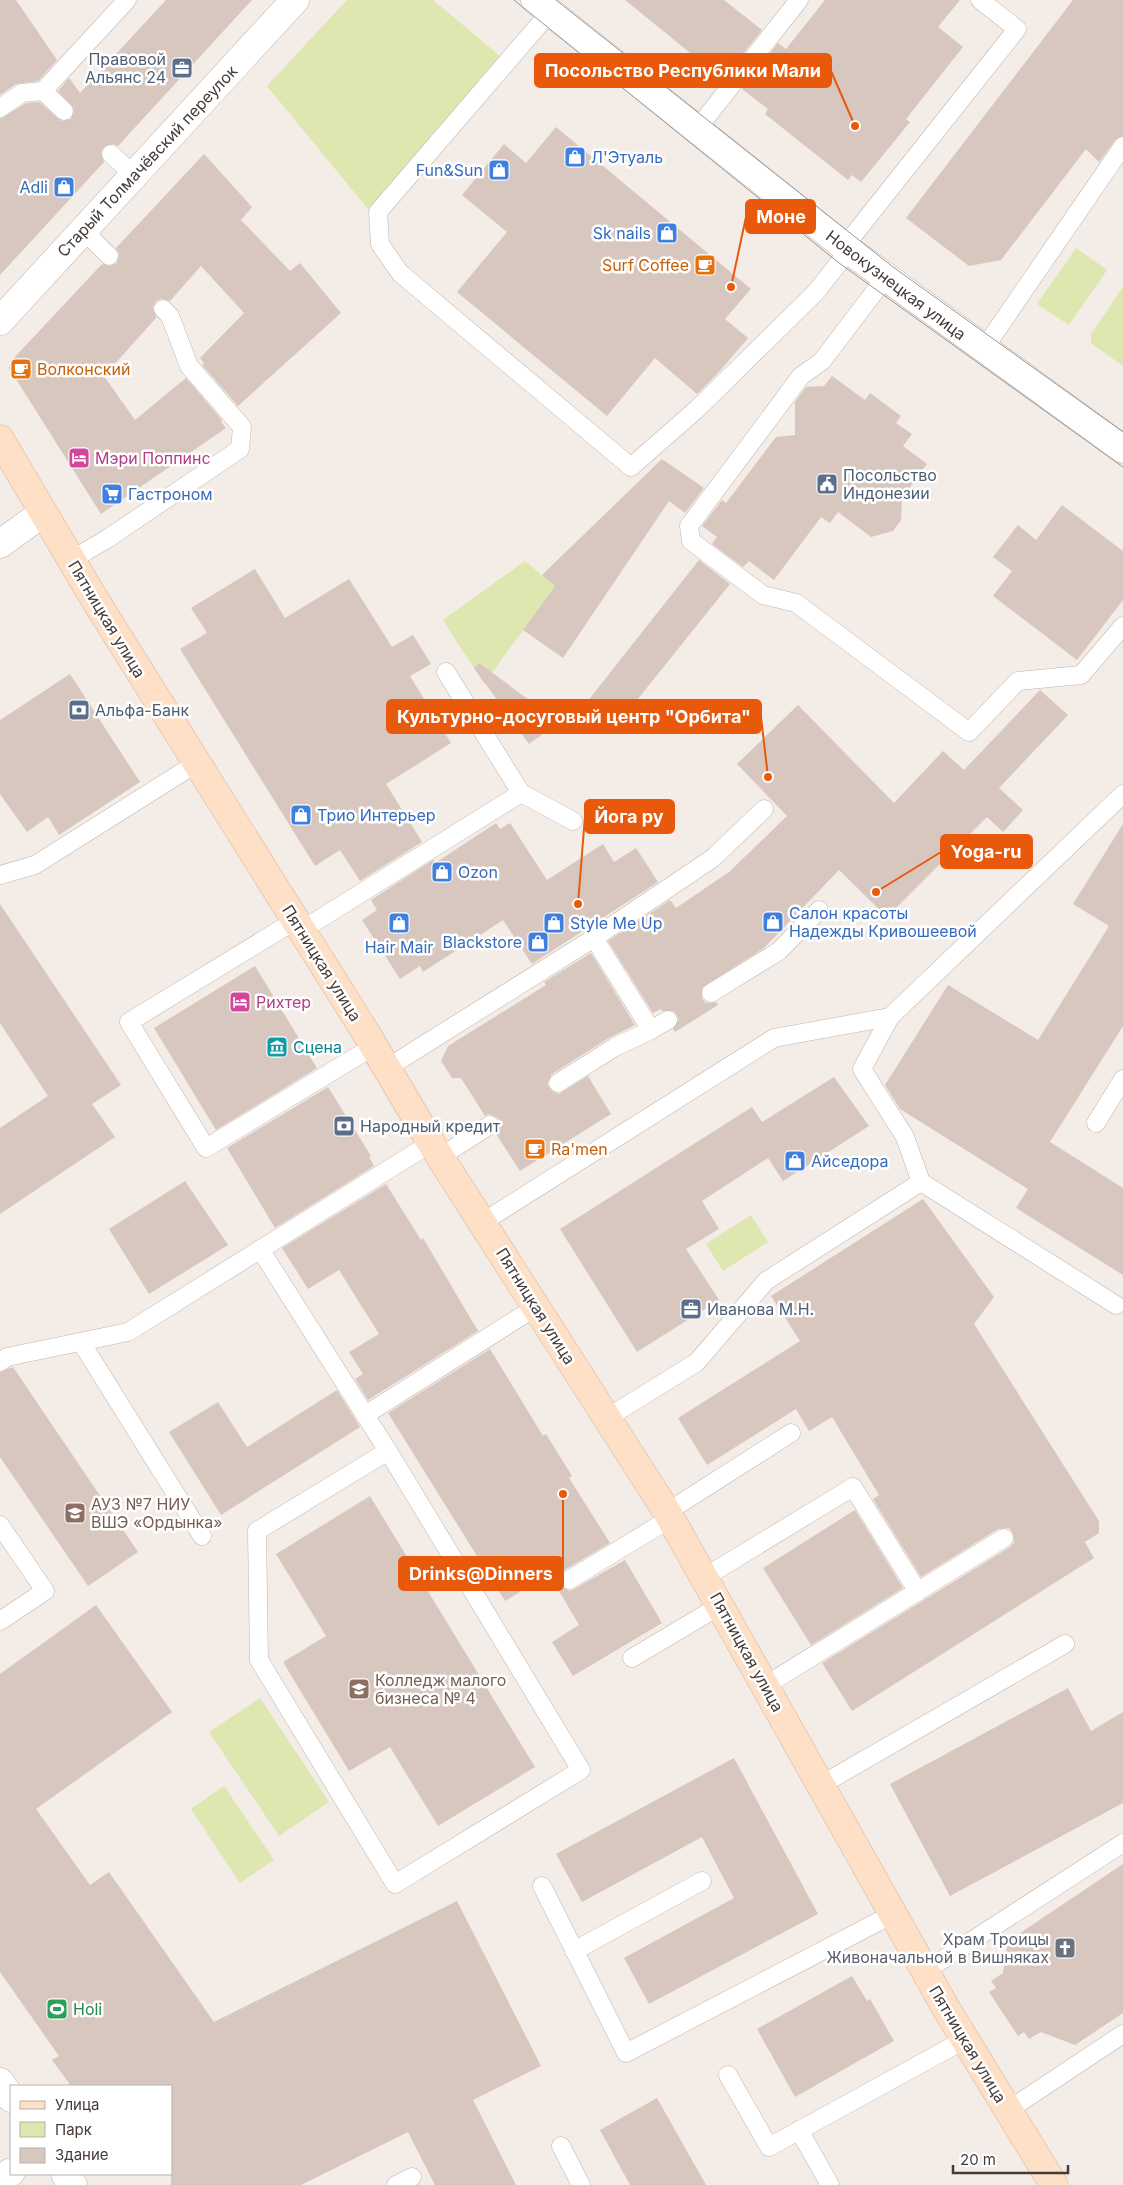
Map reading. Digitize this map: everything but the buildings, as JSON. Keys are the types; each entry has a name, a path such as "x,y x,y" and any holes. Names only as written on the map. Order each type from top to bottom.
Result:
{"street":[{"name":"Старый Толмачёвский переулок","path":"0,322 295,0"},
{"name":"Новокузнецкая улица","path":"542,6 846,249 983,350 1123,449"},
{"name":"Пятницкая улица","path":"0,439 43,513 197,764 381,1057 436,1150 669,1515 964,2040 1054,2185"},
{"path":"0,544 43,513"},
{"path":"0,2082 10,2097"}],"lane":[{"path":"43,92 127,0"},
{"path":"697,129 799,0"},
{"path":"542,6 378,212 380,244 400,273 632,467 698,409 816,292 846,249 1016,29 980,0"},
{"path":"0,108 22,93 43,92 64,111"},
{"path":"983,350 1123,146"},
{"path":"111,154 134,175"},
{"path":"84,230 109,256"},
{"path":"885,278 822,361 801,376 689,526 691,541 763,594 796,603 969,732 1018,680 1081,675 1123,626"},
{"path":"72,560 107,540 240,449 242,426 189,366 170,316 163,309"},
{"path":"446,672 521,792 573,820"},
{"path":"0,875 35,865 197,764"},
{"path":"521,792 299,925 129,1022 206,1148 381,1057 594,938 713,858 764,809"},
{"path":"1116,1304 921,1182 905,1137 862,1069 890,1017 1123,794"},
{"path":"710,993 779,951 819,910"},
{"path":"594,938 651,1030"},
{"path":"482,1222 774,1038 890,1017"},
{"path":"558,1083 615,1047 668,1020"},
{"path":"1096,1123 1123,1079"},
{"path":"0,1362 6,1357 128,1332 260,1249 436,1150 490,1125"},
{"path":"607,1418 698,1362 766,1281 921,1182"},
{"path":"260,1249 388,1451 581,1770 395,1884 259,1660 257,1531 388,1451"},
{"path":"365,1416 536,1307"},
{"path":"81,1342 202,1536"},
{"path":"569,1580 791,1433"},
{"path":"705,1577 853,1487 918,1592"},
{"path":"0,1525 45,1591 0,1621"},
{"path":"766,1685 1004,1538"},
{"path":"632,1658 721,1605"},
{"path":"821,1785 1065,1644"},
{"path":"925,1971 1123,1843"},
{"path":"574,1951 702,1881"},
{"path":"542,1886 626,2052 893,1914"},
{"path":"1007,2111 1123,2034"},
{"path":"728,2075 769,2147 964,2040"},
{"path":"799,2130 830,2185"},
{"path":"561,2146 581,2185"},
{"path":"396,2185 412,2177"}],"green space":[{"path":"347,0 433,0 500,56 368,209 267,86"},
{"path":"1076,248 1107,270 1069,325 1037,304"},
{"path":"1123,287 1123,366 1091,343 1091,334"},
{"path":"525,561 555,586 484,684 443,620"},
{"path":"751,1215 768,1242 723,1271 706,1244"},
{"path":"260,1698 329,1802 279,1836 209,1732"},
{"path":"224,1786 274,1860 240,1883 191,1809"}],"tram line":[{"path":"514,0 839,263 1123,467"},
{"path":"556,0 893,267 1123,432"}],"place":[{"name":"Правовой Альянс 24","path":"182,68"},
{"name":"Посольство Республики Мали","path":"855,126"},
{"name":"Л'Этуаль","path":"575,157"},
{"name":"Fun&Sun","path":"499,170"},
{"name":"Adli","path":"64,187"},
{"name":"Sk nails","path":"667,233"},
{"name":"Surf Coffee","path":"705,265"},
{"name":"Моне","path":"731,287"},
{"name":"Волконский","path":"21,369"},
{"name":"Мэри Поппинс","path":"79,458"},
{"name":"Посольство Индонезии","path":"827,484"},
{"name":"Гастроном","path":"112,494"},
{"name":"Альфа-Банк","path":"79,710"},
{"name":"Культурно-досуговый центр \"Орбита\"","path":"768,777"},
{"name":"Трио Интерьер","path":"301,815"},
{"name":"Ozon","path":"442,872"},
{"name":"Yoga-ru","path":"876,892"},
{"name":"Йога ру","path":"578,904"},
{"name":"Салон красоты Надежды Кривошеевой","path":"773,922"},
{"name":"Hair Mair","path":"399,923"},
{"name":"Style Me Up","path":"554,923"},
{"name":"Blackstore","path":"538,942"},
{"name":"Рихтер","path":"240,1002"},
{"name":"Сцена","path":"277,1047"},
{"name":"Народный кредит","path":"344,1126"},
{"name":"Ra'men","path":"535,1149"},
{"name":"Айседора","path":"795,1161"},
{"name":"Иванова М.Н.","path":"691,1309"},
{"name":"Drinks@Dinners","path":"563,1494"},
{"name":"АУЗ №7 НИУ ВШЭ «Ордынка»","path":"75,1513"},
{"name":"Колледж малого бизнеса № 4","path":"359,1689"},
{"name":"Храм Троицы Живоначальной в Вишняках","path":"1065,1948"},
{"name":"Holi","path":"57,2009"}]}
